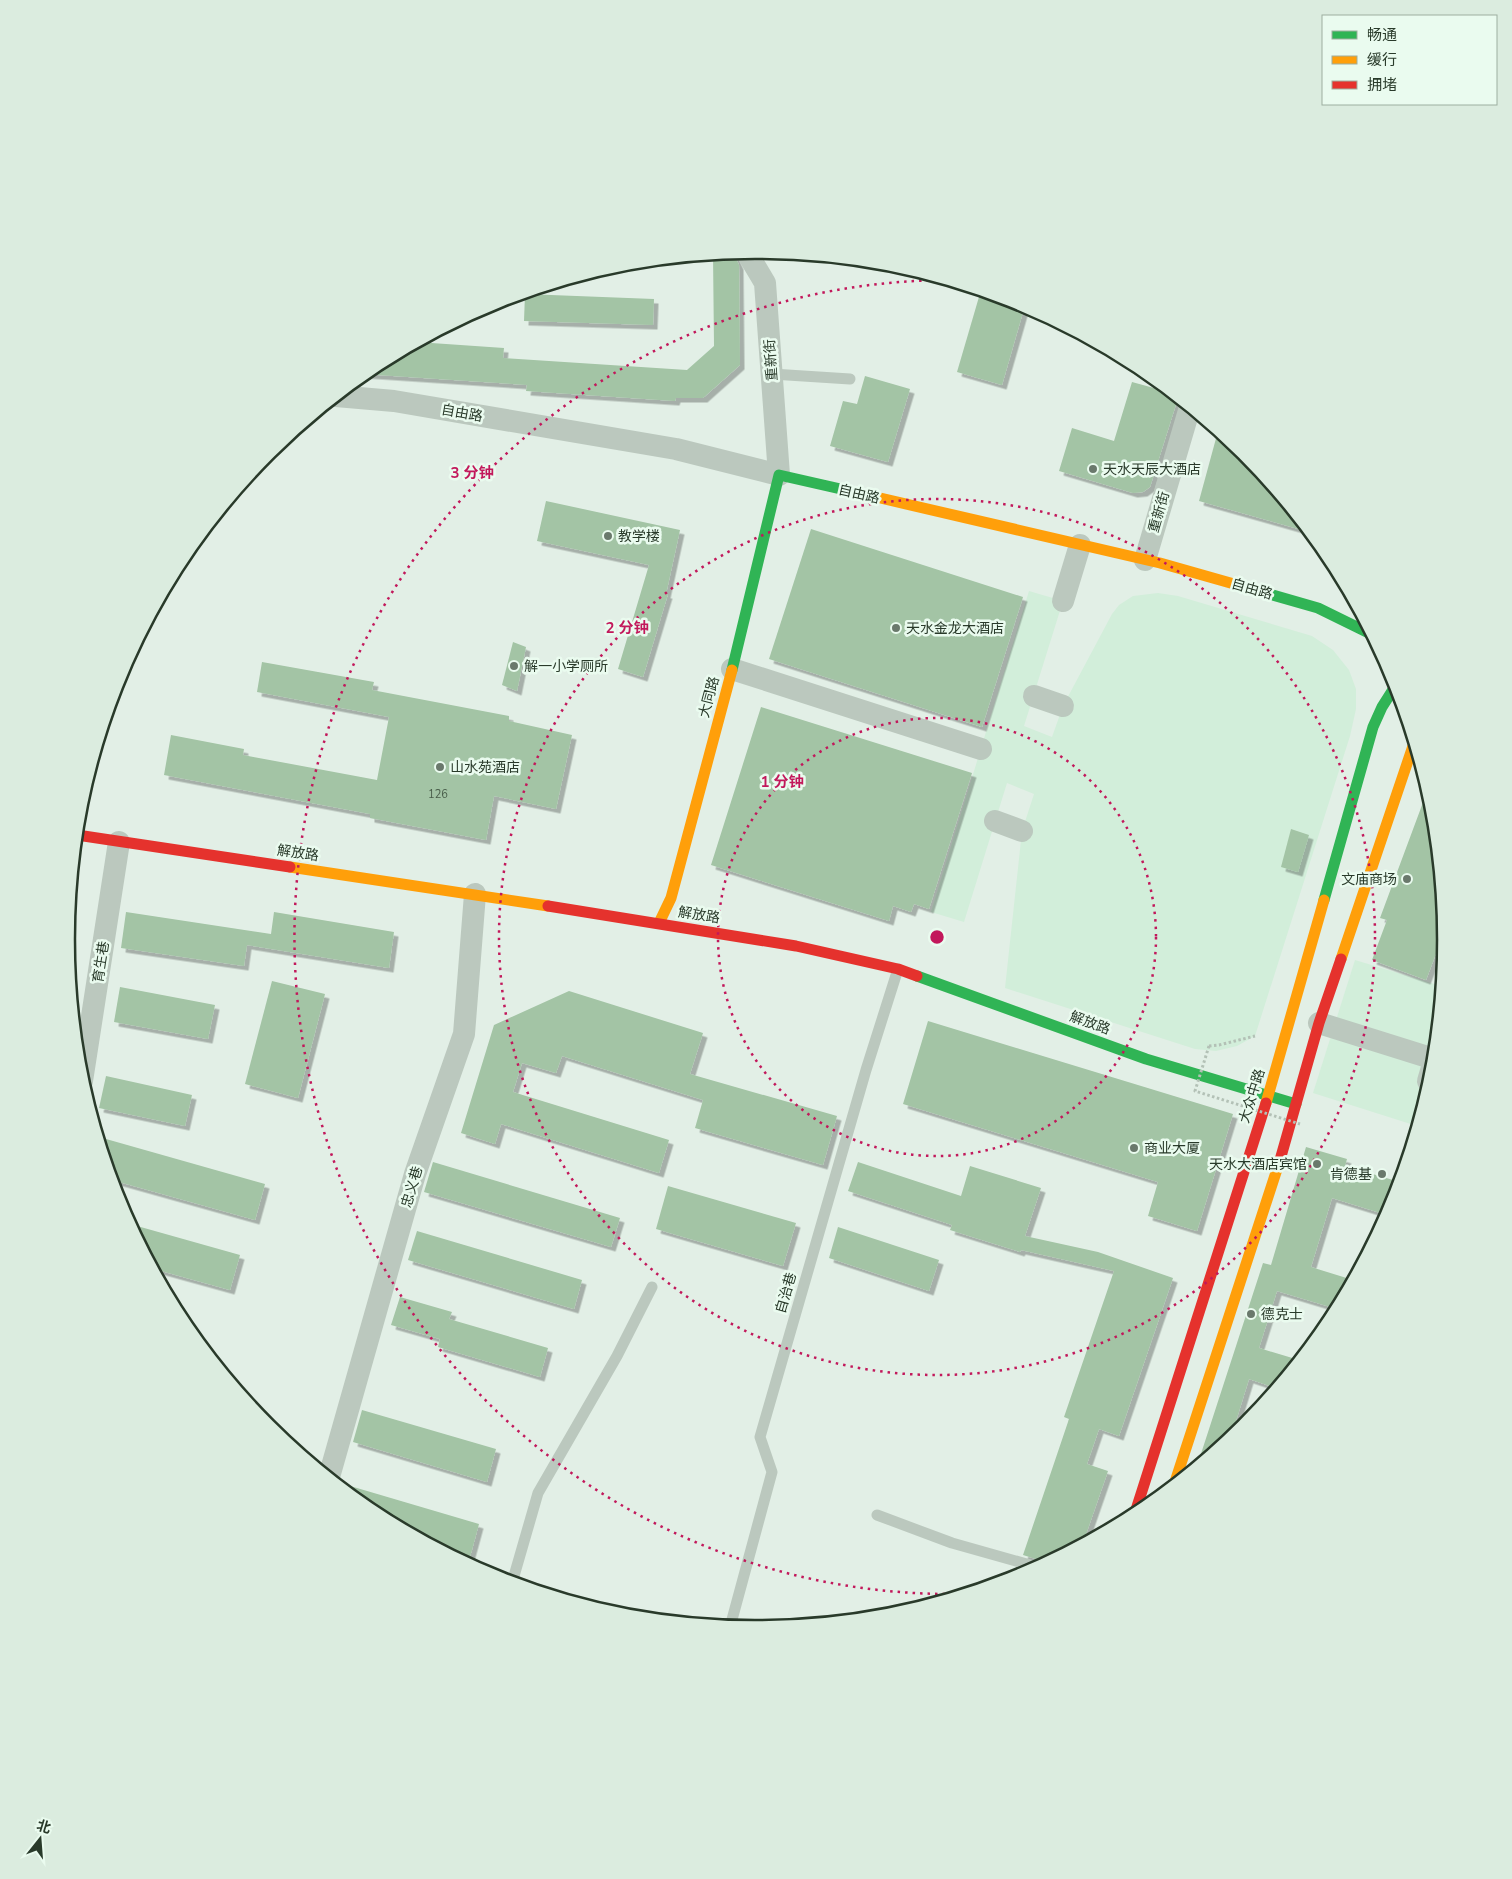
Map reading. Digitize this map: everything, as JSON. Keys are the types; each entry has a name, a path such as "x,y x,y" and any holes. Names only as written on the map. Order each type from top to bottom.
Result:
{"main road":[{"name":"自由路","path":"779,475 1160,563 1318,608 1363,630"},
{"name":"大同路","path":"659,923 671,898 732,669 779,475"},
{"name":"大众中路","path":"1138,1503 1268,1095 1373,727 1391,694"},
{"path":"1177,1475 1274,1179 1319,1023 1411,753"},
{"name":"解放路","path":"83,836 475,894 796,946 898,969 1146,1059 1296,1104"}],"street":[{"name":"重新街","path":"751,259 765,283 779,475"},
{"name":"自由路","path":"346,396 394,401 676,449 779,475"},
{"name":"重新街","path":"1145,560 1188,413"},
{"path":"1063,601 1080,545"},
{"path":"732,669 981,749"},
{"path":"1034,696 1063,706"},
{"path":"995,822 1022,831"},
{"name":"育生巷","path":"86,1057 119,842"},
{"name":"忠义巷","path":"331,1471 415,1174 464,1034 475,894"},
{"path":"1319,1023 1427,1056"}],"lane":[{"path":"772,374 850,379"},
{"name":"自治巷","path":"732,1619 772,1472 760,1437 866,1070 898,969"},
{"path":"514,1576 538,1493 617,1356 652,1287"},
{"path":"877,1515 952,1543 1027,1564"}],"path":[{"path":"1255,1036 1210,1046 1195,1091 1300,1124"}],"shaded area":[{"path":"1029,591 1063,601 1024,726 1052,737 1063,706 1112,614 1119,605 1133,596 1158,593 1178,596 1312,636 1333,650 1349,670 1356,689 1356,709 1350,736 1255,1036 1237,1046 1216,1051 1195,1049 1005,988 1022,831 1034,794 1007,783 964,922 931,912"},
{"path":"1355,960 1436,984 1424,1072 1411,1124 1313,1093"}],"building":[{"path":"736,259 739,265 740,365 703,398 676,398 675,401 526,391 527,385 375,375 429,343 504,348 503,358 687,370 714,346 713,260"},
{"path":"539,295 654,299 653,325 524,321 525,299"},
{"path":"979,296 1023,313 1002,385 957,372"},
{"path":"865,376 910,389 888,462 830,446 843,401 857,404"},
{"path":"1132,382 1156,389 1176,403 1150,487 1143,492 1133,493 1059,471 1072,428 1114,441"},
{"path":"1216,438 1268,490 1299,529 1199,501"},
{"name":"教学楼","path":"546,501 680,530 666,594 668,594 643,677 618,669 649,565 537,541"},
{"name":"天水金龙大酒店","path":"811,529 1023,597 982,727 769,659"},
{"name":"解一小学厕所","path":"513,642 526,647 517,691 502,685"},
{"path":"262,662 374,682 372,690 509,716 509,721 572,735 556,809 494,796 486,840 370,818 370,814 164,775 171,735 244,749 243,755 377,780 389,717 257,692"},
{"path":"761,707 972,773 929,909 914,904 911,912 893,906 889,921 711,865"},
{"name":"文庙商场","path":"1423,802 1436,895 1437,940 1437,952 1426,980 1372,960 1387,920 1380,918"},
{"path":"1291,829 1309,835 1298,872 1281,867"},
{"path":"126,912 271,934 274,912 394,932 389,968 247,945 244,966 121,948"},
{"path":"272,981 325,994 298,1098 245,1084"},
{"path":"120,987 215,1005 208,1039 114,1022"},
{"path":"569,991 703,1033 690,1074 837,1116 823,1165 695,1128 703,1100 562,1056 556,1073 522,1063 513,1092 669,1140 659,1173 501,1124 495,1144 461,1133 494,1025"},
{"name":"商业大厦","path":"928,1021 1233,1114 1197,1231 1148,1216 1158,1182 903,1104"},
{"path":"106,1076 192,1095 185,1126 99,1108"},
{"path":"105,1139 265,1184 255,1220 120,1182"},
{"path":"1306,1147 1347,1159 1345,1166 1393,1180 1379,1213 1332,1198 1311,1267 1347,1278 1329,1307 1277,1291 1259,1348 1293,1358 1270,1386 1249,1379 1235,1424 1200,1456 1263,1263 1271,1265"},
{"path":"433,1162 620,1218 611,1247 424,1192"},
{"path":"858,1162 961,1196 970,1166 1041,1188 1025,1236 1098,1252 1173,1278 1119,1436 1099,1429 1087,1464 1108,1471 1086,1534 1037,1559 1023,1555 1069,1419 1064,1417 1114,1271 1021,1250 1020,1252 950,1230 952,1225 848,1191"},
{"path":"668,1186 796,1223 783,1266 656,1229"},
{"path":"139,1226 240,1255 230,1290 161,1271"},
{"path":"838,1227 939,1260 929,1291 829,1258"},
{"path":"417,1231 582,1280 574,1309 408,1260"},
{"path":"400,1297 452,1312 449,1319 548,1348 540,1377 438,1347 440,1339 391,1325"},
{"path":"362,1410 496,1449 487,1482 353,1442"},
{"path":"349,1486 479,1524 470,1557 415,1529"}],"traffic: fast":[{"path":"732,670 779,475 876,497"},
{"path":"1234,584 1318,608 1363,630"},
{"path":"1324,900 1373,727 1391,694"},
{"path":"917,976 1146,1059 1296,1104"}],"traffic: slow":[{"path":"876,497 1160,563 1234,584"},
{"path":"659,923 671,898 732,670"},
{"path":"1341,959 1411,753"},
{"path":"290,867 548,906"},
{"path":"1266,1103 1324,900"},
{"path":"1177,1475 1280,1160"}],"traffic: jam":[{"path":"83,836 290,867"},
{"path":"548,906 796,946 898,969 917,976"},
{"path":"1280,1160 1319,1023 1341,959"},
{"path":"1138,1503 1266,1103"}],"place":[{"name":"天水天辰大酒店","path":"1093,469"},
{"name":"教学楼","path":"608,536"},
{"name":"天水金龙大酒店","path":"896,628"},
{"name":"解一小学厕所","path":"514,666"},
{"name":"山水苑酒店","path":"440,767"},
{"name":"文庙商场","path":"1407,879"},
{"name":"商业大厦","path":"1134,1148"},
{"name":"天水大酒店宾馆","path":"1317,1164"},
{"name":"肯德基","path":"1382,1174"},
{"name":"德克士","path":"1251,1314"}]}
